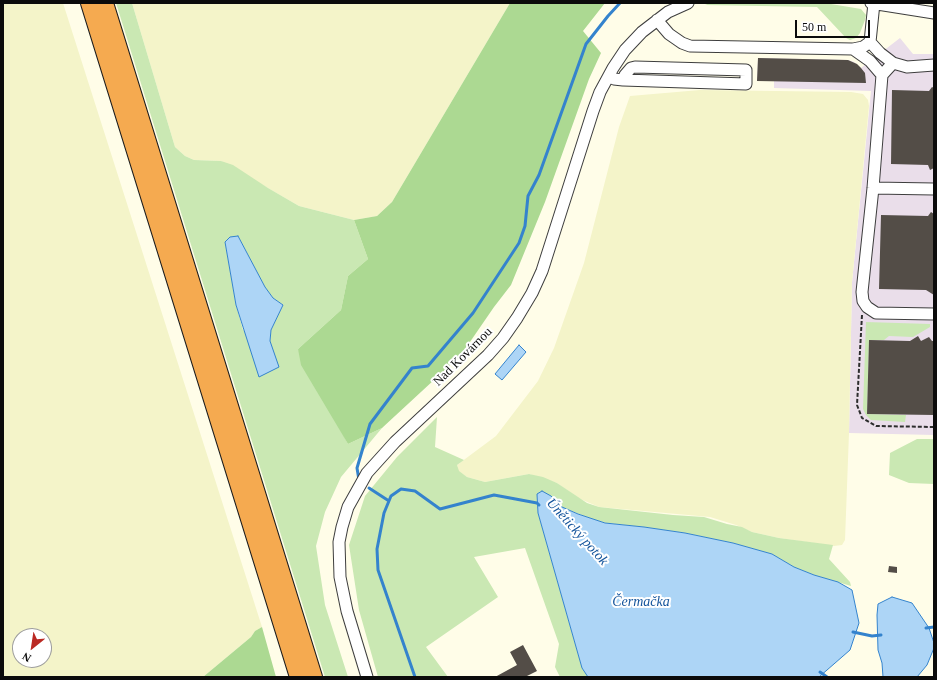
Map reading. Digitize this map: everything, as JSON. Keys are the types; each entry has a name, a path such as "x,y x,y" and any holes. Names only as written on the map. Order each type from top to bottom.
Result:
{"highway":[{"path":"89,3 298,677"},
{"path":"105,3 314,677"}],"street":[{"name":"Nad Kovárnou","path":"367,677 347,611 340,577 339,542 348,506 367,473 395,442 488,355 503,338 517,318 532,293 542,271 593,111 609,76 618,60 633,41 668,12 688,3"},
{"path":"871,3 934,13"},
{"path":"874,3 870,42 880,53 893,63 907,67 934,65"},
{"path":"657,20 669,34 682,43 690,46 853,50 870,42"},
{"path":"853,50 870,61 882,74"},
{"path":"893,63 882,74 873,188 862,292 863,301 867,307 876,313 934,314"},
{"path":"609,76 614,79 623,80 746,84 746,70 635,67 631,68 623,80"},
{"path":"873,188 934,189"}],"path":[{"path":"867,307 863,311 861,317 856,405 862,418 876,426 934,426"}],"shaded area":[{"path":"900,38 913,54 934,54 934,435 849,433 852,282 871,91 774,88 774,81 757,81 758,58 848,60 854,62 861,68"}],"green space":[{"path":"3,3 63,3 262,627 255,631 251,637 203,677 3,677"},
{"path":"116,3 132,3 175,147 185,156 194,160 221,161 233,165 299,206 354,220 368,259 348,276 341,310 298,349 348,444 382,428 341,477 325,512 316,546 325,605 348,677 325,677","holes":["238,236 265,287 273,298 283,305 271,330 270,341 243,330 236,305 225,242"]},
{"path":"132,3 510,3 392,202 377,216 354,220 299,206 221,161 194,160 185,156 175,147"},
{"path":"510,3 605,3 583,31 601,53 589,79 545,202 511,285 461,355 382,428 348,444 301,365 298,349 341,310 348,276 368,259 354,220 377,216 392,202"},
{"path":"710,3 825,3 861,9 866,15 860,33 856,38 850,40 846,38 817,7 705,5"},
{"path":"700,90 851,92 863,94 868,100 869,106 852,282 845,540 842,545 834,546 779,538 752,532 736,525 710,517 599,507 578,498 557,483 529,474 485,482 467,477 458,471 457,465 496,436 538,381 554,348 584,263 619,127 630,96"},
{"path":"866,322 930,324 930,327 913,337 889,336 884,340 869,340 867,414 906,415 905,422 871,420 863,409"},
{"path":"437,417 435,447 464,460 457,465 459,471 467,477 485,482 529,474 543,477 557,483 587,503 599,507 704,517 742,527 752,532 779,538 833,545 829,559 850,582 851,586 814,575 794,567 772,554 733,543 685,533 606,523 591,519 562,507 551,496 537,494 538,513 582,668 588,677 560,677 555,667 559,644 525,548 474,557 498,597 426,647 448,677 378,677 359,610 349,545 365,496 397,457"},
{"path":"917,439 934,439 934,484 909,483 889,475 890,453"},
{"path":"262,627 276,677 203,677 251,637 255,631"}],"water":[{"path":"238,236 265,287 273,298 283,305 271,330 270,341 279,367 259,377 236,305 225,242 230,237"},
{"path":"519,345 526,352 502,380 495,374"},
{"name":"Čermačka","path":"542,491 551,496 562,507 605,523 685,533 733,543 772,554 794,567 838,582 852,590 859,623 850,650 819,677 588,677 582,668 538,513 537,494"},
{"path":"892,597 912,603 929,628 934,643 934,648 927,665 917,677 883,677 882,663 878,650 878,604"}],"building":[{"path":"758,58 848,60 857,64 865,73 866,83 757,81"},
{"path":"932,87 934,88 934,168 930,170 928,165 891,164 892,90 929,91"},
{"path":"931,212 934,214 934,295 926,290 879,289 881,215 928,216"},
{"path":"918,336 921,341 929,337 932,341 934,341 934,415 867,414 869,340 910,341"},
{"path":"889,566 897,567 897,573 888,572"},
{"path":"523,645 537,671 525,677 495,677 517,665 510,652"}],"waterway":[{"path":"359,480 357,468 370,424 412,368 428,366 473,313 519,243 525,226 528,196 539,175 586,44 620,3"},
{"path":"369,488 389,501"},
{"name":"Únětický potok","path":"415,677 378,570 377,549 384,513 391,496 401,489 415,491 440,509 494,495 537,503 539,505"},
{"name":"Únětický potok","path":"926,628 934,627"},
{"name":"Únětický potok","path":"853,632 872,636 881,635"},
{"path":"820,672 827,677"}]}
